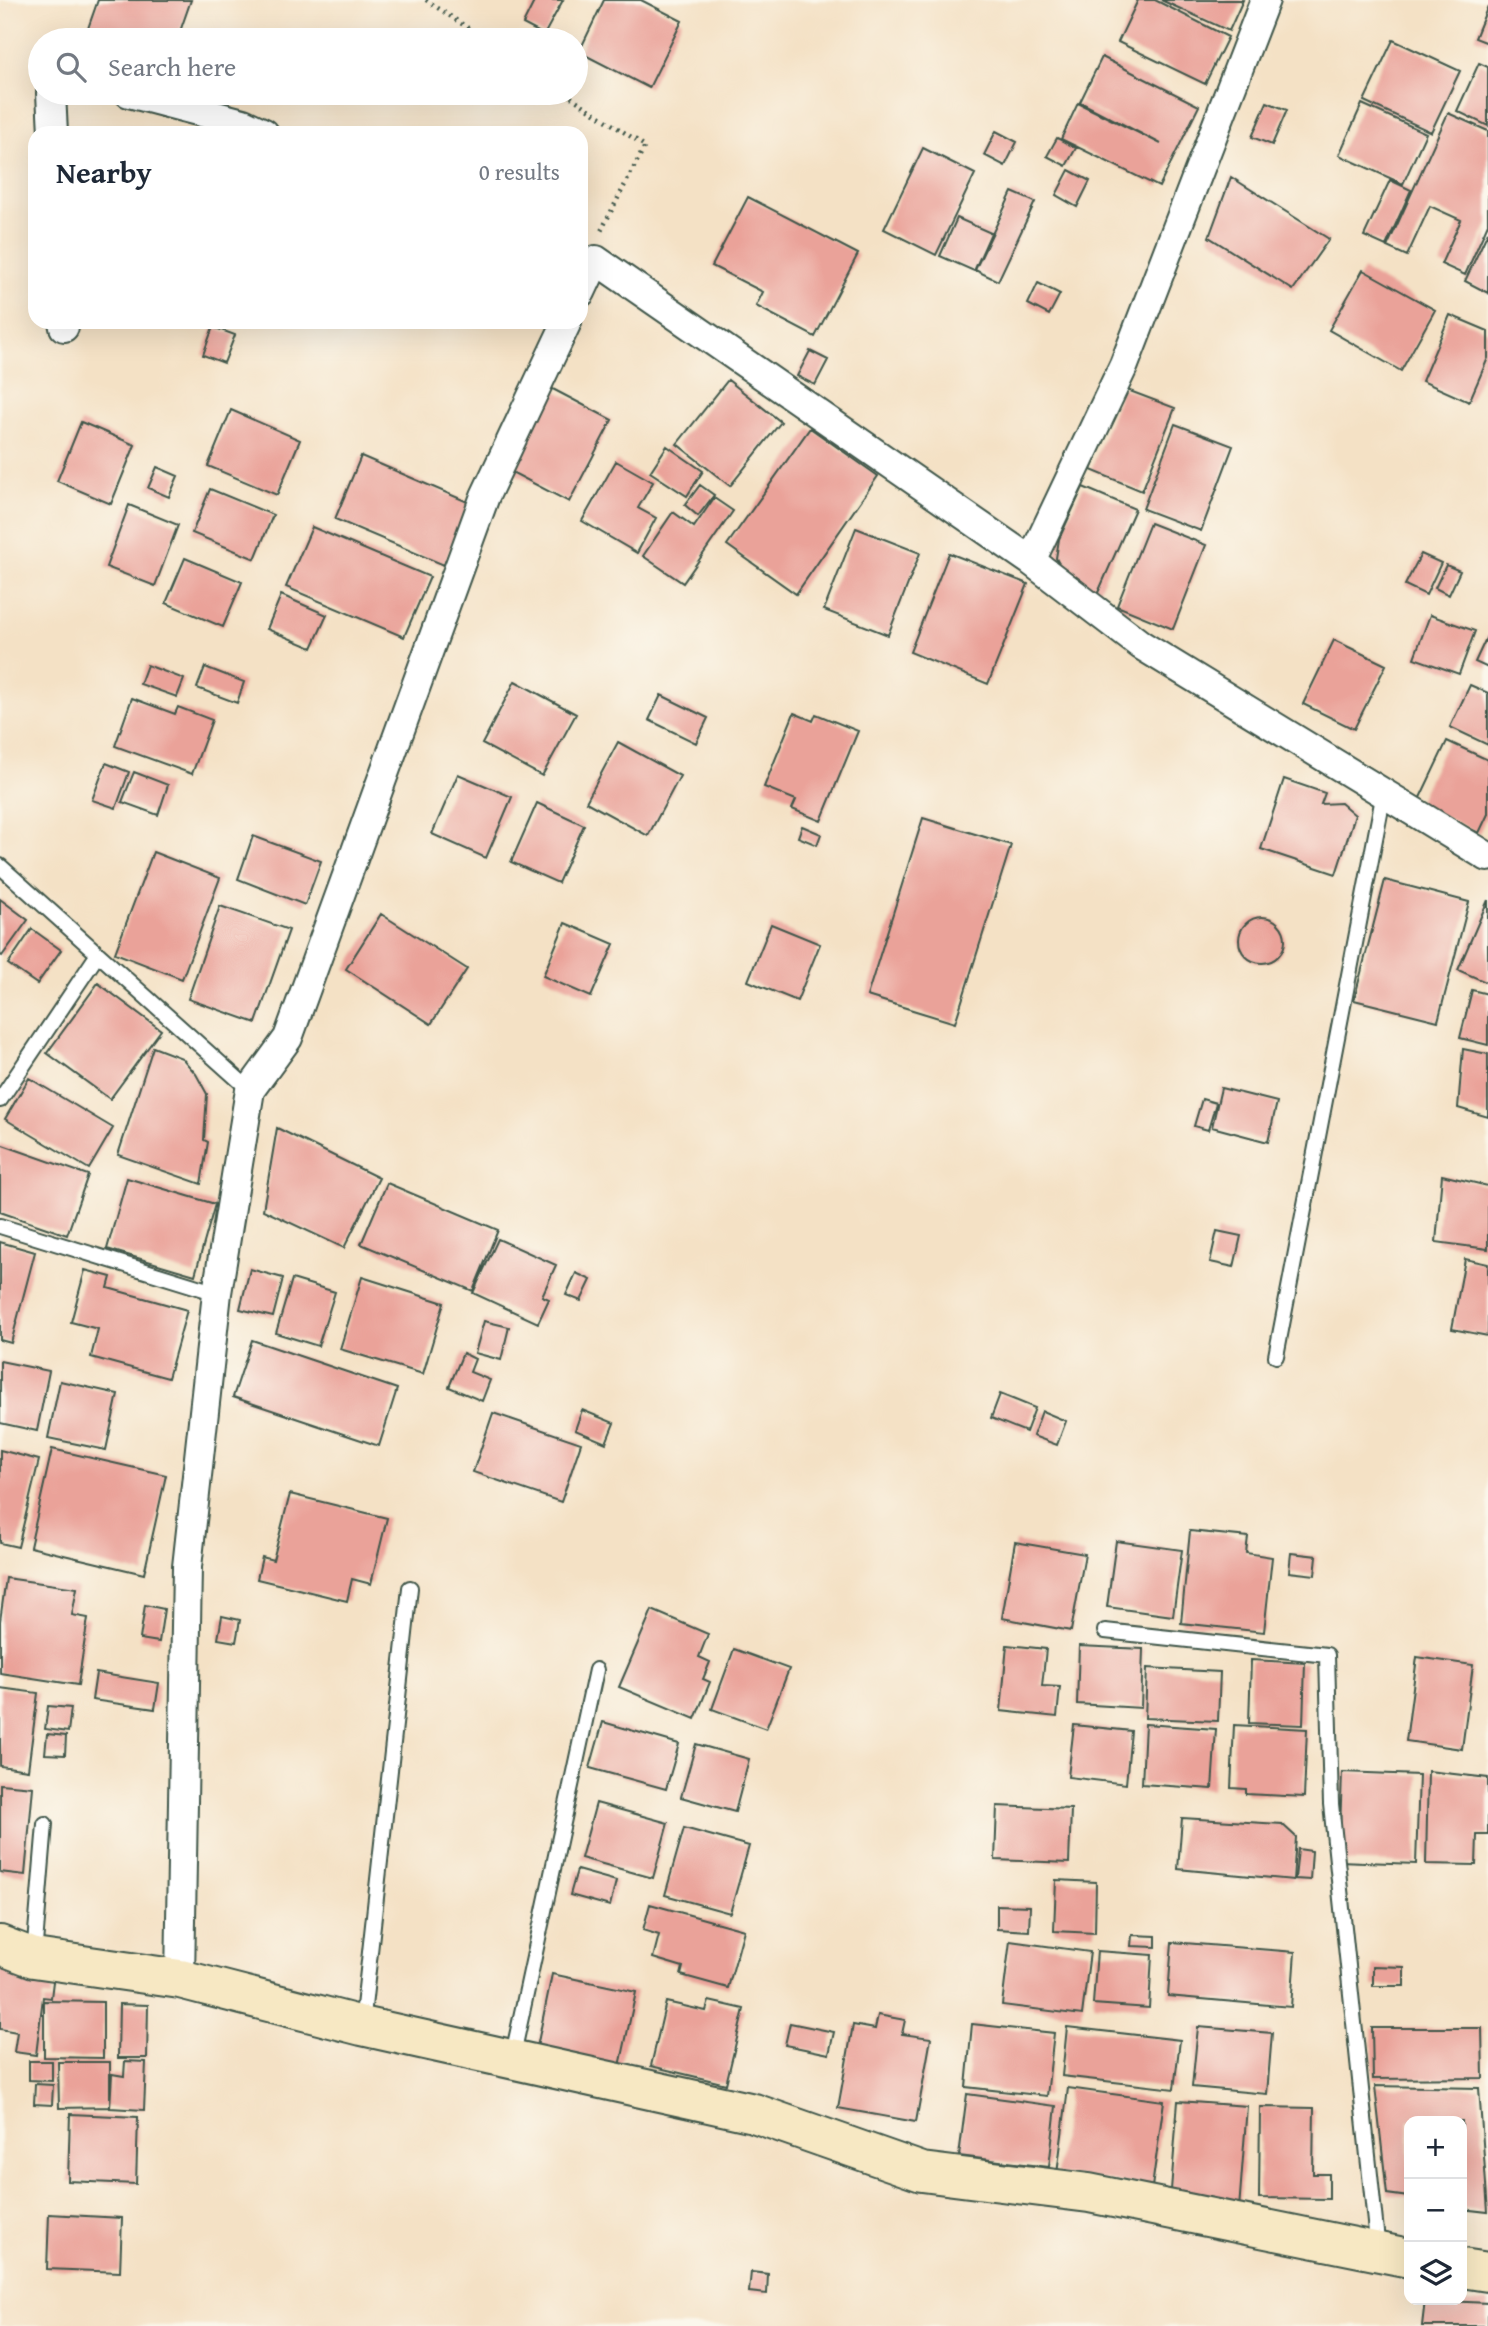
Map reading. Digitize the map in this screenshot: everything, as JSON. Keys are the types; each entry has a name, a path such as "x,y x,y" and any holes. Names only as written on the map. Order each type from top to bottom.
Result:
{"street":[{"path":"1031,561 1124,365 1265,0"},
{"path":"52,105 53,126"},
{"path":"175,105 249,126"},
{"path":"588,280 1031,561 1141,645 1488,857"},
{"path":"180,1979 187,1567 217,1293 250,1090 288,1038 485,496 564,329"},
{"path":"17,1951 180,1979 362,2026 754,2113 922,2172 1089,2193 1394,2255"},
{"path":"1467,2268 1488,2272"}],"lane":[{"path":"1276,1356 1384,792"},
{"path":"0,866 250,1090"},
{"path":"0,1100 98,954"},
{"path":"0,1226 217,1293"},
{"path":"362,2026 410,1588"},
{"path":"1105,1630 1327,1655 1331,1804 1394,2255"},
{"path":"512,2059 596,1670"},
{"path":"17,1951 45,1824"}],"path":[{"path":"426,0 468,28"},
{"path":"583,105 645,146 589,252 588,261"}],"building":[{"path":"98,0 191,0 181,28 88,28"},
{"path":"535,0 563,0 548,28 531,28 523,24"},
{"path":"604,0 641,0 682,21 649,88 588,57 588,33"},
{"path":"1138,0 1155,0 1228,37 1205,84 1118,42"},
{"path":"1161,0 1243,0 1229,31"},
{"path":"1488,6 1488,43 1475,38"},
{"path":"1393,40 1460,71 1431,132 1364,101"},
{"path":"1102,57 1199,106 1159,187 1061,139 1078,103 1161,144 1080,102"},
{"path":"1479,63 1488,67 1488,126 1457,111"},
{"path":"1267,102 1287,110 1272,145 1252,137"},
{"path":"1362,104 1426,133 1403,184 1339,155"},
{"path":"1448,113 1488,131 1488,224 1465,275 1441,264 1461,220 1430,206 1407,256 1387,247"},
{"path":"996,131 1017,142 1005,166 984,155"},
{"path":"1057,138 1076,148 1066,166 1047,156"},
{"path":"923,148 975,174 936,255 884,229"},
{"path":"1069,170 1090,181 1077,207 1056,195"},
{"path":"1231,177 1329,239 1293,290 1209,237"},
{"path":"1390,180 1411,190 1386,246 1364,236"},
{"path":"1012,192 1035,202 998,281 975,270"},
{"path":"748,197 858,254 815,337 756,306 763,292 712,266"},
{"path":"957,218 991,233 974,271 940,256"},
{"path":"1488,232 1488,293 1465,281"},
{"path":"1363,270 1435,310 1401,371 1329,330"},
{"path":"1038,283 1060,294 1049,315 1028,304"},
{"path":"1450,315 1488,331 1488,358 1469,402 1422,381"},
{"path":"212,329 235,335 224,363 203,355"},
{"path":"810,351 828,360 815,385 797,376"},
{"path":"728,380 781,422 730,486 677,444"},
{"path":"547,386 612,420 569,502 504,468"},
{"path":"1122,388 1175,408 1142,491 1091,470"},
{"path":"231,410 300,440 277,495 208,466"},
{"path":"81,422 135,445 111,504 57,481"},
{"path":"1175,424 1233,446 1201,531 1143,509"},
{"path":"810,428 878,476 796,594 727,545"},
{"path":"667,446 703,471 687,496 650,472"},
{"path":"361,456 470,503 444,565 335,519"},
{"path":"616,461 653,482 638,508 656,518 637,553 582,521"},
{"path":"157,467 178,476 169,497 148,488"},
{"path":"700,485 714,495 698,516 685,505"},
{"path":"1083,487 1135,509 1097,595 1063,572 1056,558 1059,539"},
{"path":"210,489 273,515 255,559 192,533"},
{"path":"714,498 733,511 683,583 643,556 673,512 694,527"},
{"path":"129,505 178,525 155,586 106,567"},
{"path":"1150,523 1206,545 1173,629 1117,606"},
{"path":"312,527 430,577 404,637 286,587"},
{"path":"856,528 920,553 888,635 824,610"},
{"path":"949,553 1028,584 988,684 910,652"},
{"path":"1421,554 1441,563 1426,595 1405,585"},
{"path":"185,558 242,582 223,627 166,603"},
{"path":"1446,565 1460,571 1449,595 1435,588"},
{"path":"281,595 327,615 312,648 267,629"},
{"path":"1430,615 1475,631 1459,674 1414,658"},
{"path":"1488,634 1488,668 1475,662"},
{"path":"1334,640 1386,665 1354,729 1303,704"},
{"path":"147,665 184,679 177,697 140,684"},
{"path":"205,667 244,682 237,703 197,688"},
{"path":"515,681 576,714 542,776 482,744"},
{"path":"1470,685 1488,693 1488,745 1450,727"},
{"path":"661,695 708,718 696,743 649,720"},
{"path":"132,698 175,714 178,707 212,720 192,774 115,746"},
{"path":"794,713 813,721 816,714 858,731 821,821 792,809 796,800 764,787"},
{"path":"1447,741 1488,760 1488,814 1479,833 1417,804"},
{"path":"618,742 680,776 648,836 586,802"},
{"path":"106,763 129,772 116,808 92,800"},
{"path":"134,772 168,785 158,815 122,802"},
{"path":"458,774 512,797 486,858 432,834"},
{"path":"1284,779 1325,793 1321,804 1341,803 1355,815 1336,874 1261,849"},
{"path":"537,803 584,825 558,883 511,862"},
{"path":"923,818 1011,845 955,1023 867,996"},
{"path":"802,826 821,834 817,845 798,837"},
{"path":"253,836 321,861 305,905 238,879"},
{"path":"153,852 220,878 182,979 115,953"},
{"path":"1385,880 1469,902 1438,1021 1354,1000"},
{"path":"0,899 28,920 2,956 0,955"},
{"path":"1488,900 1488,983 1458,970"},
{"path":"220,906 289,930 256,1023 188,999"},
{"path":"381,914 467,969 431,1024 346,969"},
{"path":"1262,917 1278,924 1285,940 1278,956 1262,963 1246,956 1239,940 1246,924"},
{"path":"565,923 614,944 591,997 543,976"},
{"path":"771,924 820,944 797,1001 748,981"},
{"path":"32,929 61,950 37,984 8,964"},
{"path":"98,983 161,1030 110,1099 47,1053"},
{"path":"1472,990 1488,994 1488,1045 1460,1038"},
{"path":"153,1047 182,1058 196,1074 207,1094 204,1140 208,1142 201,1184 118,1155"},
{"path":"1463,1049 1488,1054 1488,1117 1458,1108"},
{"path":"29,1078 113,1128 89,1169 5,1119"},
{"path":"1221,1088 1277,1102 1268,1142 1212,1127"},
{"path":"1202,1099 1216,1103 1208,1130 1194,1126"},
{"path":"277,1128 379,1178 344,1248 263,1210"},
{"path":"0,1144 88,1175 67,1235 0,1212"},
{"path":"1442,1175 1488,1186 1488,1249 1436,1242"},
{"path":"127,1178 215,1204 195,1275 107,1249"},
{"path":"387,1183 498,1230 473,1291 361,1244"},
{"path":"1217,1231 1241,1236 1234,1267 1210,1262"},
{"path":"498,1239 556,1265 542,1296 549,1299 538,1323 473,1293"},
{"path":"0,1242 35,1252 11,1343 0,1340"},
{"path":"1465,1259 1488,1264 1488,1336 1452,1329"},
{"path":"250,1269 283,1278 273,1317 240,1309"},
{"path":"85,1270 111,1277 108,1288 187,1310 168,1378 91,1357 98,1329 71,1322"},
{"path":"576,1273 591,1280 581,1301 566,1295"},
{"path":"362,1277 444,1303 423,1374 340,1349"},
{"path":"292,1279 335,1292 318,1346 276,1333"},
{"path":"484,1321 509,1327 501,1360 475,1353"},
{"path":"252,1340 397,1389 379,1446 233,1397"},
{"path":"463,1353 475,1359 470,1372 490,1380 482,1401 449,1387"},
{"path":"0,1361 49,1371 37,1431 0,1423"},
{"path":"60,1381 118,1394 106,1450 48,1438"},
{"path":"1000,1394 1035,1408 1026,1432 991,1418"},
{"path":"582,1410 614,1423 606,1443 575,1430"},
{"path":"1042,1411 1066,1421 1057,1445 1033,1436"},
{"path":"493,1413 581,1443 561,1502 473,1472"},
{"path":"52,1449 166,1475 144,1574 30,1547"},
{"path":"0,1450 39,1460 18,1547 0,1543"},
{"path":"290,1494 387,1518 371,1584 352,1579 347,1601 257,1579 262,1557 273,1560"},
{"path":"1190,1531 1248,1537 1246,1553 1272,1557 1264,1632 1181,1623"},
{"path":"1116,1541 1182,1550 1173,1616 1107,1607"},
{"path":"1015,1542 1085,1554 1071,1631 1002,1618"},
{"path":"1291,1553 1317,1556 1315,1575 1289,1572"},
{"path":"6,1578 77,1588 72,1615 88,1618 78,1685 0,1673 0,1621"},
{"path":"145,1605 164,1609 159,1642 140,1639"},
{"path":"652,1610 708,1634 699,1657 710,1662 703,1679 710,1682 695,1719 619,1687"},
{"path":"222,1616 240,1620 236,1642 218,1639"},
{"path":"1007,1645 1046,1649 1042,1686 1060,1687 1057,1717 1001,1711"},
{"path":"1079,1646 1143,1649 1141,1708 1077,1704"},
{"path":"734,1649 789,1669 766,1729 712,1709"},
{"path":"1417,1657 1473,1665 1462,1749 1406,1741"},
{"path":"1251,1660 1305,1663 1303,1725 1249,1723"},
{"path":"1147,1668 1220,1672 1218,1721 1145,1718"},
{"path":"96,1673 159,1683 155,1709 92,1700"},
{"path":"0,1688 38,1693 28,1770 0,1766"},
{"path":"48,1706 71,1708 68,1732 45,1729"},
{"path":"603,1722 679,1744 666,1789 590,1768"},
{"path":"1145,1724 1216,1729 1212,1789 1142,1784"},
{"path":"1074,1725 1131,1731 1126,1784 1068,1777"},
{"path":"1234,1725 1307,1729 1304,1797 1246,1794 1246,1789 1231,1788"},
{"path":"47,1734 66,1736 65,1755 45,1754"},
{"path":"696,1744 749,1759 735,1812 681,1797"},
{"path":"1428,1771 1488,1778 1488,1835 1477,1835 1476,1865 1426,1864"},
{"path":"1342,1772 1419,1775 1416,1864 1339,1861"},
{"path":"0,1784 33,1787 25,1875 0,1872"},
{"path":"596,1803 668,1823 653,1878 581,1858"},
{"path":"997,1806 1071,1809 1069,1863 995,1860"},
{"path":"1182,1818 1282,1824 1296,1837 1293,1880 1178,1869"},
{"path":"684,1828 749,1846 730,1913 665,1895"},
{"path":"1298,1849 1312,1851 1310,1880 1295,1879"},
{"path":"577,1870 616,1881 610,1906 570,1895"},
{"path":"1056,1880 1096,1882 1095,1933 1054,1931"},
{"path":"650,1904 744,1930 728,1988 681,1975 683,1967 653,1958 659,1935 643,1930"},
{"path":"997,1905 1030,1906 1029,1931 997,1929"},
{"path":"1132,1935 1156,1936 1156,1947 1131,1946"},
{"path":"1010,1941 1090,1952 1082,2015 1002,2005"},
{"path":"1172,1942 1295,1952 1291,2007 1168,1996"},
{"path":"1097,1951 1152,1955 1149,2008 1093,2004"},
{"path":"0,1966 54,1973 51,1998 43,1997 36,2055 14,2052 17,2032 0,2029"},
{"path":"1373,1966 1404,1967 1404,1986 1373,1986"},
{"path":"552,1974 636,1992 619,2071 536,2052"},
{"path":"44,2001 103,2002 103,2058 44,2057"},
{"path":"709,2001 744,2009 726,2084 651,2066 666,2002 706,2011"},
{"path":"119,2004 148,2005 147,2058 118,2058"},
{"path":"878,2015 905,2020 902,2034 931,2038 916,2122 838,2108 853,2025 875,2029"},
{"path":"790,2023 834,2032 829,2054 785,2045"},
{"path":"972,2024 1054,2033 1047,2096 966,2087"},
{"path":"1067,2027 1180,2040 1174,2089 1062,2076"},
{"path":"1198,2027 1272,2033 1267,2094 1192,2087"},
{"path":"1372,2028 1482,2028 1483,2078 1373,2079"},
{"path":"29,2061 52,2061 52,2081 29,2080"},
{"path":"125,2061 146,2062 144,2110 110,2108 112,2074 124,2076"},
{"path":"58,2062 110,2062 110,2107 59,2108"},
{"path":"35,2084 53,2085 52,2105 34,2104"},
{"path":"1375,2086 1479,2088 1488,2212 1467,2210 1467,2116 1404,2116 1404,2196 1387,2194"},
{"path":"1068,2088 1164,2101 1152,2187 1057,2174"},
{"path":"967,2094 1056,2106 1049,2167 959,2156"},
{"path":"1178,2101 1247,2106 1239,2209 1170,2203"},
{"path":"1260,2107 1314,2108 1313,2174 1329,2174 1329,2199 1259,2198"},
{"path":"70,2114 138,2117 136,2184 68,2181"},
{"path":"49,2214 122,2218 120,2272 47,2269"},
{"path":"751,2272 768,2274 767,2294 749,2292"},
{"path":"1488,2303 1488,2326 1422,2326 1424,2305"}]}
